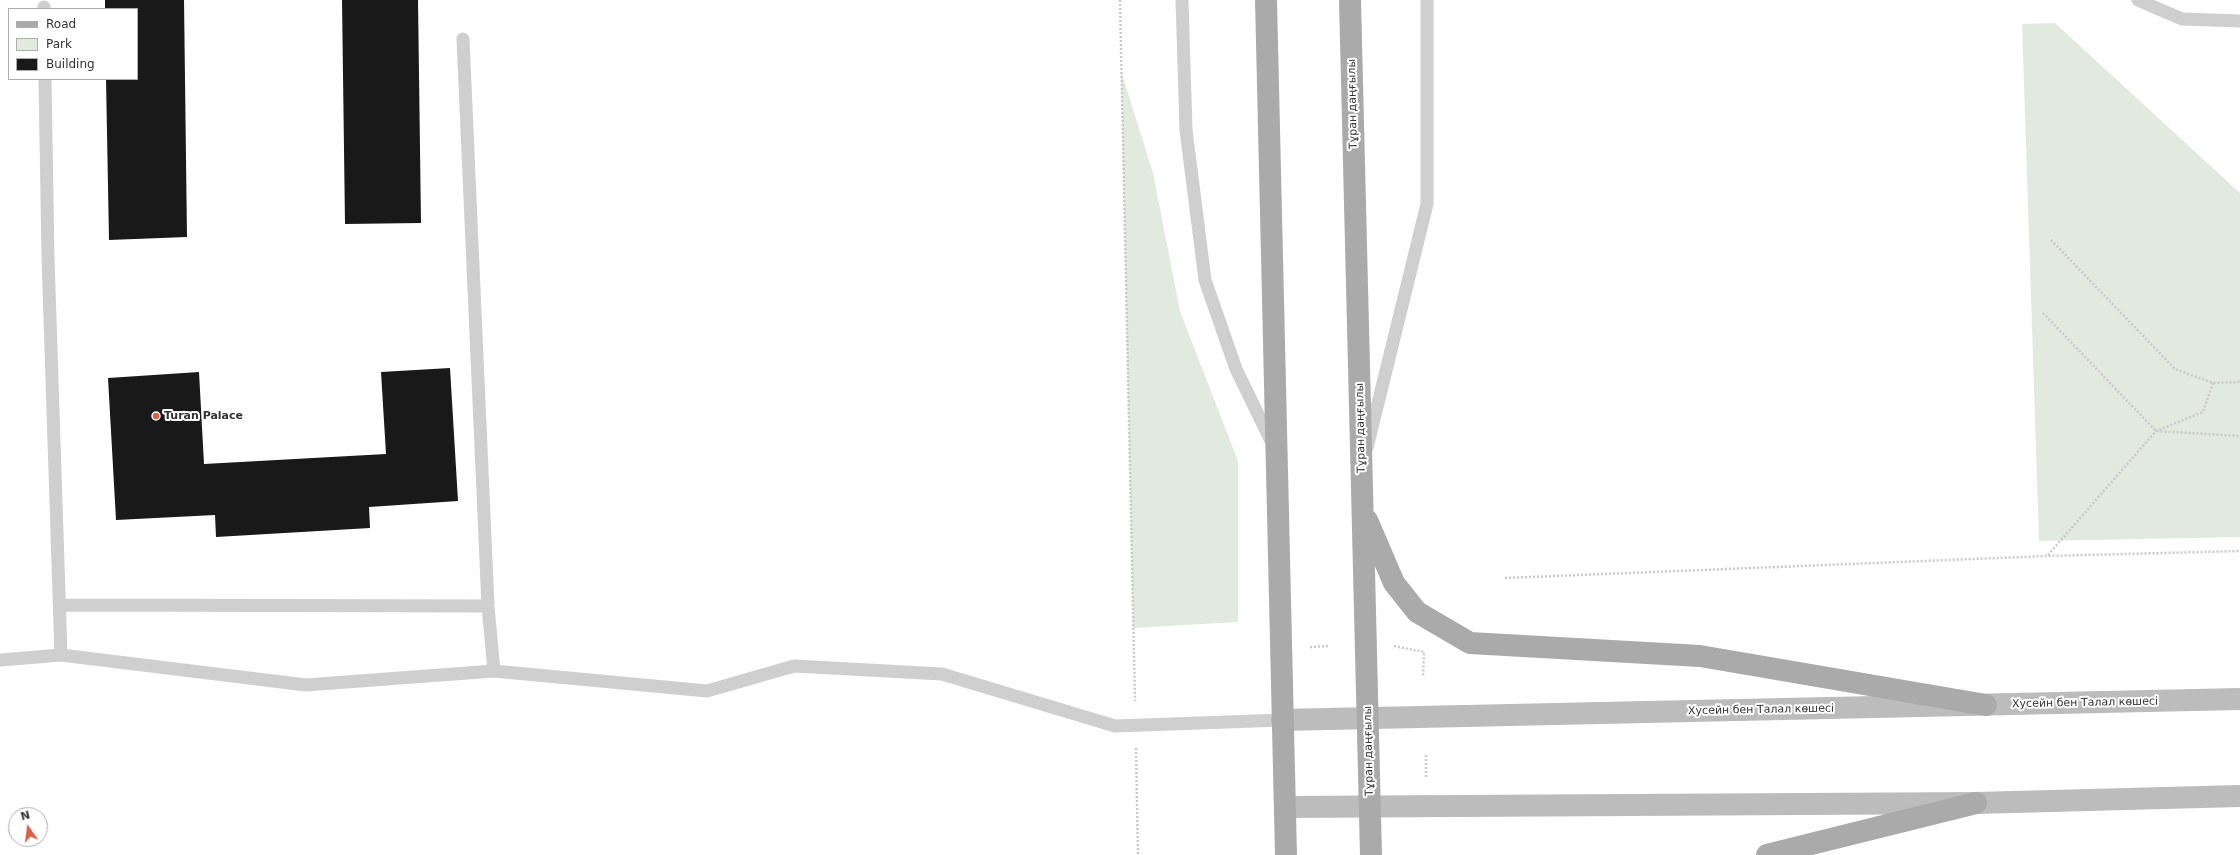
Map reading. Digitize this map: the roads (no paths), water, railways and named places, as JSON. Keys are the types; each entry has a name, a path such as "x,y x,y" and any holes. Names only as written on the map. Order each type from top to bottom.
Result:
{"main road":[{"path":"1266,0 1286,855"},
{"name":"Тұран даңғылы","path":"1350,0 1371,855"},
{"path":"1362,511 1394,582 1417,612 1470,643 1700,656 1986,705"},
{"path":"1767,855 1976,803"}],"street":[{"name":"Хусейн бен Талал көшесі","path":"1282,720 2240,699"},
{"path":"1285,807 1370,805 1976,803 2240,796"}],"lane":[{"path":"1182,0 1186,130 1205,280 1236,369 1276,452"},
{"path":"1362,471 1427,204 1427,0"},
{"path":"2138,0 2182,19 2240,21"},
{"path":"463,39 488,606 494,672"},
{"path":"45,80 48,258 61,605 61,655"},
{"path":"61,605 488,606"},
{"path":"0,660 61,655 306,685 494,672 707,691 794,666 942,674 1115,726 1282,720"}],"place":[{"name":"Turan Palace","path":"156,416"}]}
